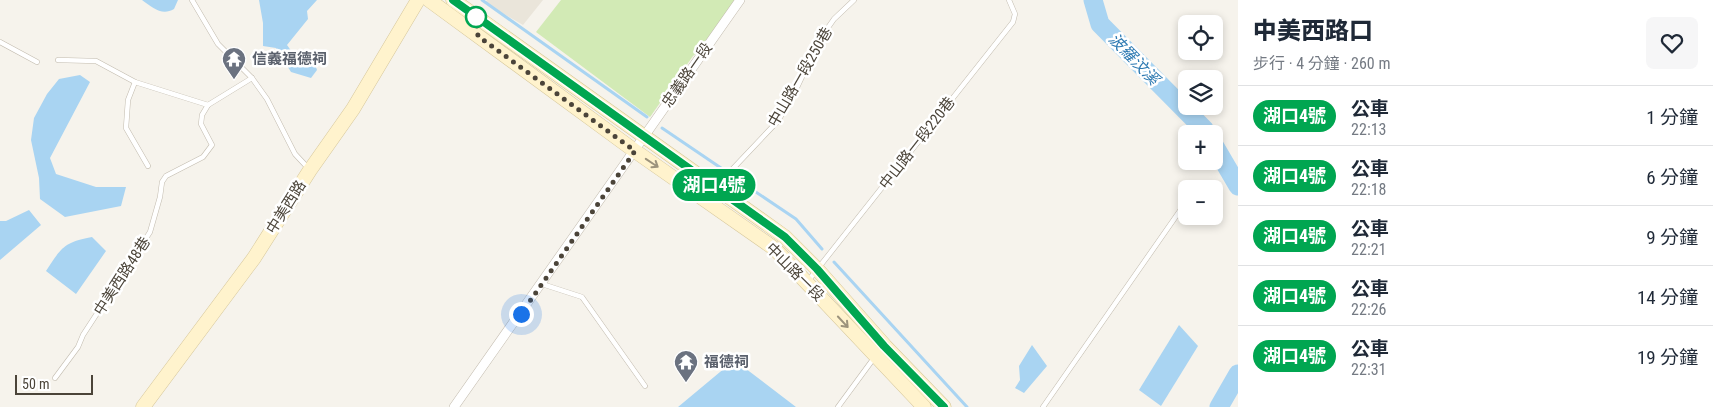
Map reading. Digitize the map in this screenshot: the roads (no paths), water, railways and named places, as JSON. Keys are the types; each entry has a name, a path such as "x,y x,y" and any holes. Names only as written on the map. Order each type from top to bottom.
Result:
{"street":[{"name":"中美西路","path":"144,407 254,258 310,170 353,108 418,0"},
{"name":"中山路一段","path":"429,0 635,151 705,198 775,249 880,351 944,407"},
{"name":"中山路一段","path":"453,0 785,237 817,269 924,407"},
{"name":"忠義路一段","path":"454,407 740,0"}],"lane":[{"path":"192,0 218,44 252,78 267,99 294,154 310,170"},
{"name":"中山路一段250巷","path":"705,198 777,122 797,87 820,39 834,19 854,0"},
{"name":"中山路一段220巷","path":"807,282 1013,22 1015,14 1009,0"},
{"path":"1,44 37,62"},
{"path":"58,60 96,61 135,82 208,105 252,78"},
{"path":"135,82 128,100 126,128 148,166"},
{"name":"中美西路48巷","path":"55,378 78,347 83,335 150,232 162,182 166,176 203,156 212,145 201,124 202,116 208,105"},
{"path":"1043,407 1178,213"},
{"path":"542,284 582,297 645,386"},
{"path":"838,407 880,351"}],"water":[{"path":"142,0 178,0 174,9 165,12 150,6"},
{"path":"259,0 317,0 307,11 308,19 287,45 297,56 313,59 317,70 311,78 291,72 276,48 263,46 263,23"},
{"path":"80,75 90,82 50,158 56,174 96,187 126,187 121,206 65,217 40,199 39,178 31,140 34,118 47,94 59,79"},
{"path":"29,210 41,225 0,260 0,221 6,221"},
{"path":"92,237 106,251 76,294 46,271 64,247 75,241"},
{"path":"1179,325 1198,346 1161,406 1139,390"},
{"path":"1032,345 1047,366 1024,393 1015,388 1020,380 1019,366"},
{"path":"733,359 796,407 678,407"}],"waterway":[{"path":"482,0 647,117"},
{"name":"波羅汶溪","path":"1093,0 1100,24 1200,125"},
{"path":"662,128 721,168"},
{"name":"波羅汶溪","path":"1223,160 1238,186"},
{"path":"735,178 796,219 822,249"},
{"path":"834,262 967,407"},
{"name":"波羅汶溪","path":"1219,407 1238,374"}],"place":[{"name":"信義福德祠","path":"234,80"},
{"name":"福德祠","path":"686,383"}]}
